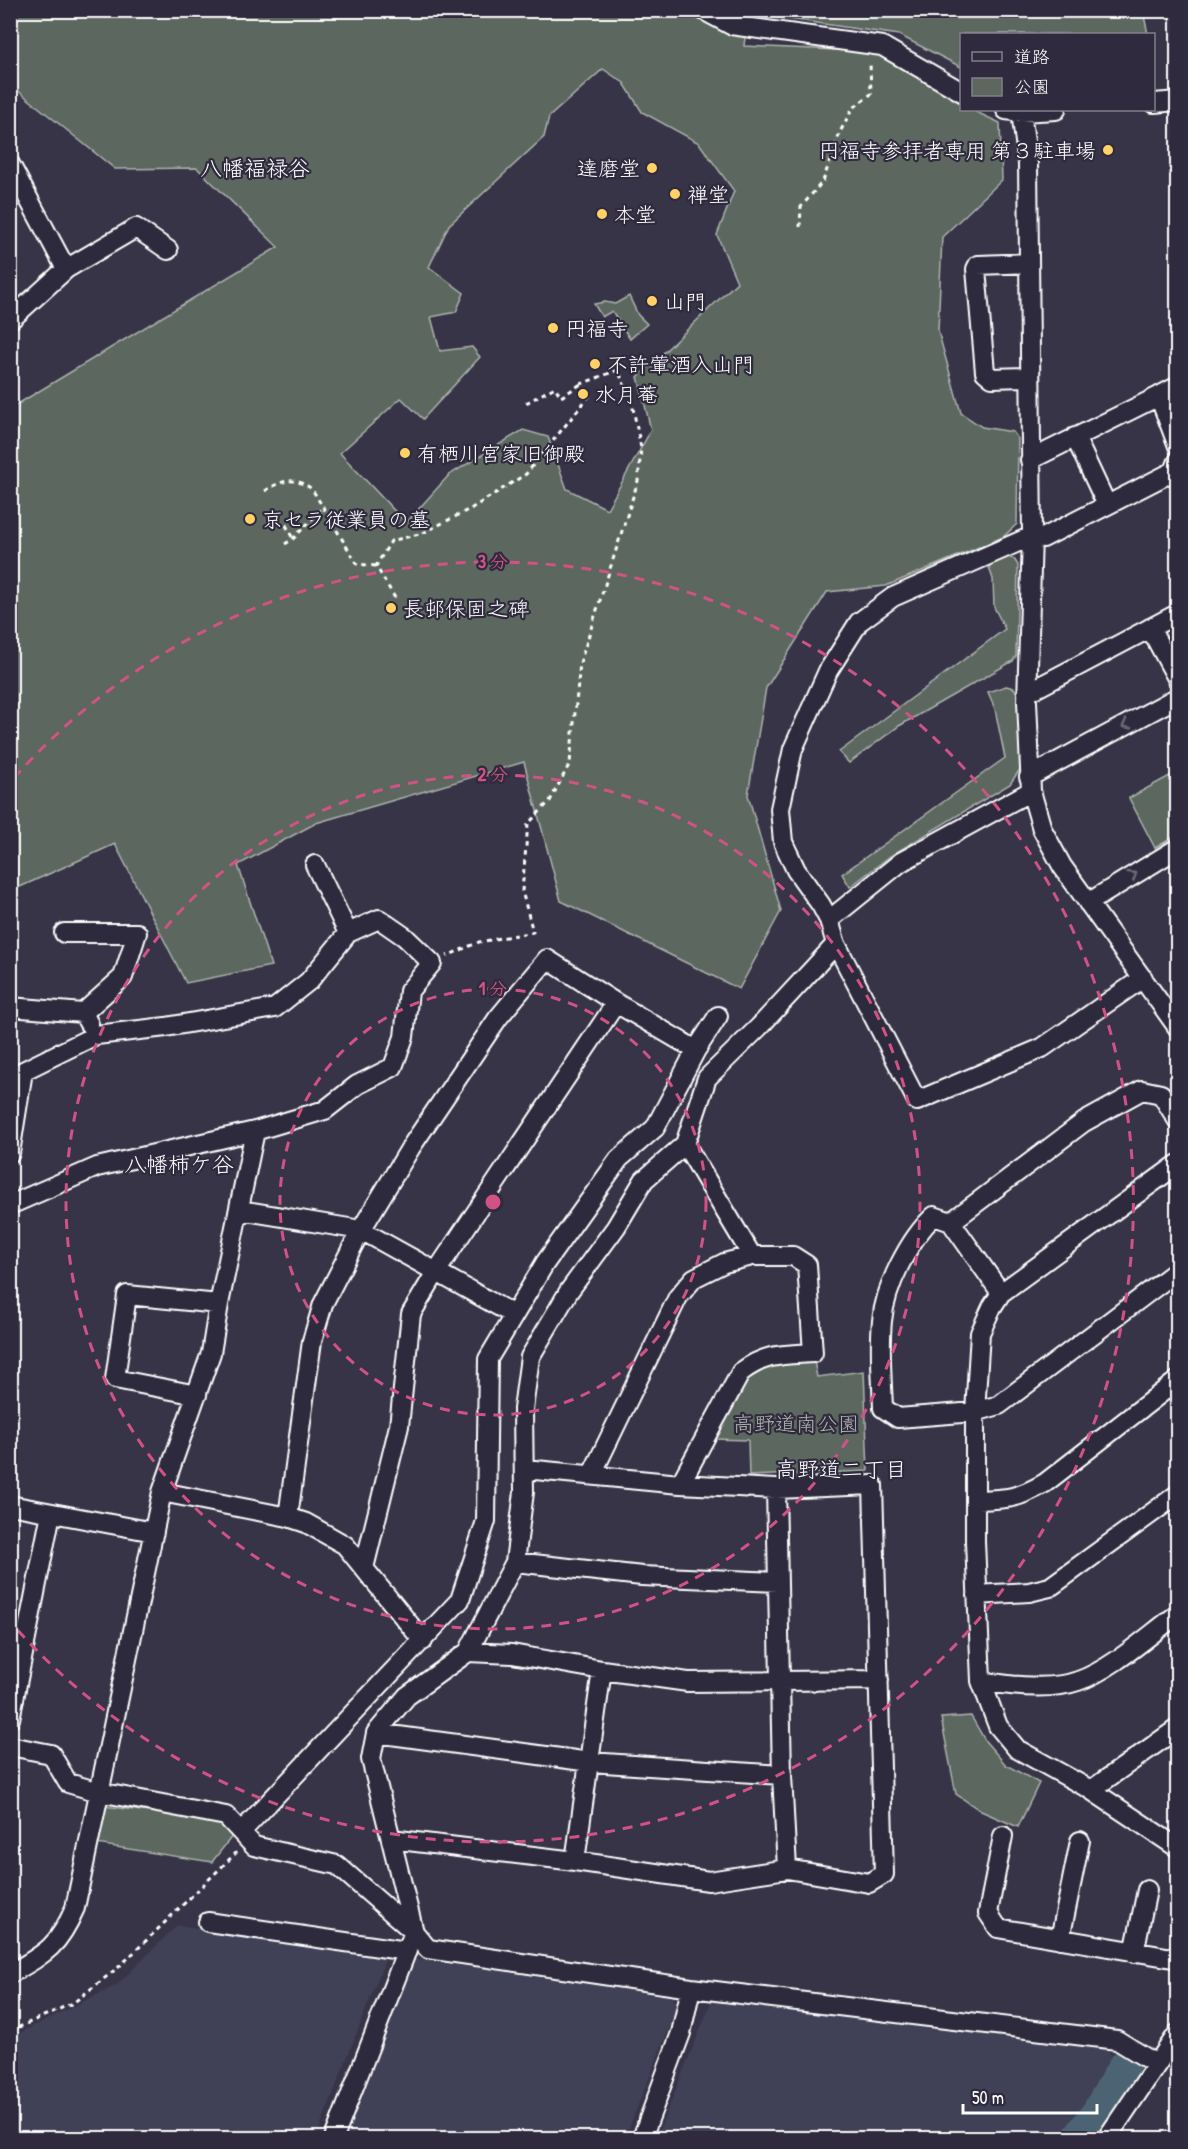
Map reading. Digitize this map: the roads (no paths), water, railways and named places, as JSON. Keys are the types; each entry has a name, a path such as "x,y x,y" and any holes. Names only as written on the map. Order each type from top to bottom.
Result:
{"street":[{"path":"703,10 732,25 882,46 960,91"},
{"path":"1155,103 1178,101"},
{"path":"1013,111 1028,164 1032,536 1027,693 1030,784 1042,829 1062,866 1178,1028"},
{"path":"10,164 66,269"},
{"path":"11,320 66,269 136,228 168,250"},
{"path":"1029,263 978,265 976,269 985,372 992,378 1029,377"},
{"path":"1030,459 1178,386"},
{"path":"1159,396 1178,446"},
{"path":"1075,437 1104,499"},
{"path":"1143,978 1042,1048 917,1101 836,944 829,920 796,870 783,842 780,809 793,749 828,671 859,622 893,597 1032,536 1043,538 1174,471 1178,461"},
{"path":"1027,693 1177,614"},
{"path":"1150,628 1178,681"},
{"path":"829,920 901,862 1178,697"},
{"path":"1088,903 1178,848"},
{"path":"315,865 348,933"},
{"path":"10,1153 16,1070 96,1035 166,1027 275,1008 309,981 348,933 379,919 405,936 432,963 409,991 404,1037 393,1067 357,1085 326,1110 255,1131 97,1167 10,1205"},
{"path":"10,1007 83,1013 123,977 137,933 64,933"},
{"path":"334,2139 414,1932 371,1759 376,1732 407,1696 468,1652 514,1562 524,1492 523,1409 530,1357 569,1291 615,1227 644,1180 685,1144 707,1078 759,1028 836,944"},
{"path":"288,1517 312,1341 323,1304 361,1230 411,1148 498,1018 547,959 696,1050"},
{"path":"364,1568 399,1426 411,1314 436,1272 616,1003"},
{"path":"83,1013 96,1035"},
{"path":"245,1836 460,1600 486,1521 488,1359 545,1263 619,1160 655,1128 696,1050 718,1016"},
{"path":"951,1222 1084,1122 1142,1090 1161,1094 1178,1121"},
{"path":"10,1974 45,1953 64,1932 75,1908 162,1492 212,1353 219,1304 255,1131"},
{"path":"685,1144 752,1256"},
{"path":"1176,1846 1091,1790 1017,1749 998,1726 981,1681 977,1595 975,1412 980,1333 1001,1293 1178,1164"},
{"path":"240,1210 361,1230 514,1315"},
{"path":"1001,1293 951,1222 934,1216 923,1226 894,1275 882,1320 883,1408 898,1418 975,1412 999,1405 1178,1270"},
{"path":"592,1474 678,1297 694,1278 724,1263 752,1256 793,1256 807,1265 813,1353 771,1356 756,1361 741,1372 680,1484"},
{"path":"197,1395 115,1379 128,1295 219,1304"},
{"path":"976,1500 1005,1499 1024,1495 1045,1483 1178,1380"},
{"path":"391,1839 575,1861 709,1881 787,1869 869,1883 884,1874 873,1485 776,1489 680,1484 525,1469"},
{"path":"776,1489 782,1775 787,1869"},
{"path":"162,1492 288,1517 306,1523 345,1545 423,1641"},
{"path":"977,1595 1029,1592 1050,1587 1178,1494"},
{"path":"10,1505 154,1532"},
{"path":"10,1719 51,1513"},
{"path":"514,1562 642,1576 777,1582"},
{"path":"981,1681 1014,1686 1044,1686 1077,1681 1108,1665 1178,1614"},
{"path":"468,1652 512,1654 688,1682 879,1680"},
{"path":"575,1861 602,1670"},
{"path":"1091,1790 1178,1728"},
{"path":"376,1732 590,1762 782,1775"},
{"path":"10,1746 51,1754 68,1783 99,1792 226,1816 254,1846 337,1865 414,1932 428,1949 691,1988 1117,2040 1156,2064"},
{"path":"1003,1836 988,1913 998,1928 1178,1959"},
{"path":"1060,1939 1080,1841"},
{"path":"1134,1953 1147,1890"},
{"path":"208,1922 407,1951"},
{"path":"642,2139 681,2033 691,1988"},
{"path":"1107,2139 1178,2033"}],"waterway":[{"path":"1078,2138 1097,2113 1124,2066"}],"place":[{"name":"円福寺参拝者専用 第３駐車場","path":"1108,150"},
{"name":"達磨堂","path":"652,168"},
{"name":"禅堂","path":"675,194"},
{"name":"本堂","path":"602,214"},
{"name":"山門","path":"652,301"},
{"name":"円福寺","path":"553,328"},
{"name":"不許葷酒入山門","path":"595,364"},
{"name":"水月菴","path":"583,394"},
{"name":"有栖川宮家旧御殿","path":"405,453"},
{"name":"京セラ従業員の墓","path":"250,519"},
{"name":"長邨保固之碑","path":"391,608"}],"district":[{"name":"八幡福禄谷","path":"255,168"},
{"name":"八幡柿ケ谷","path":"179,1164"},
{"name":"高野道二丁目","path":"841,1469"}],"park label":[{"name":"高野道南公園","path":"796,1423"}]}
